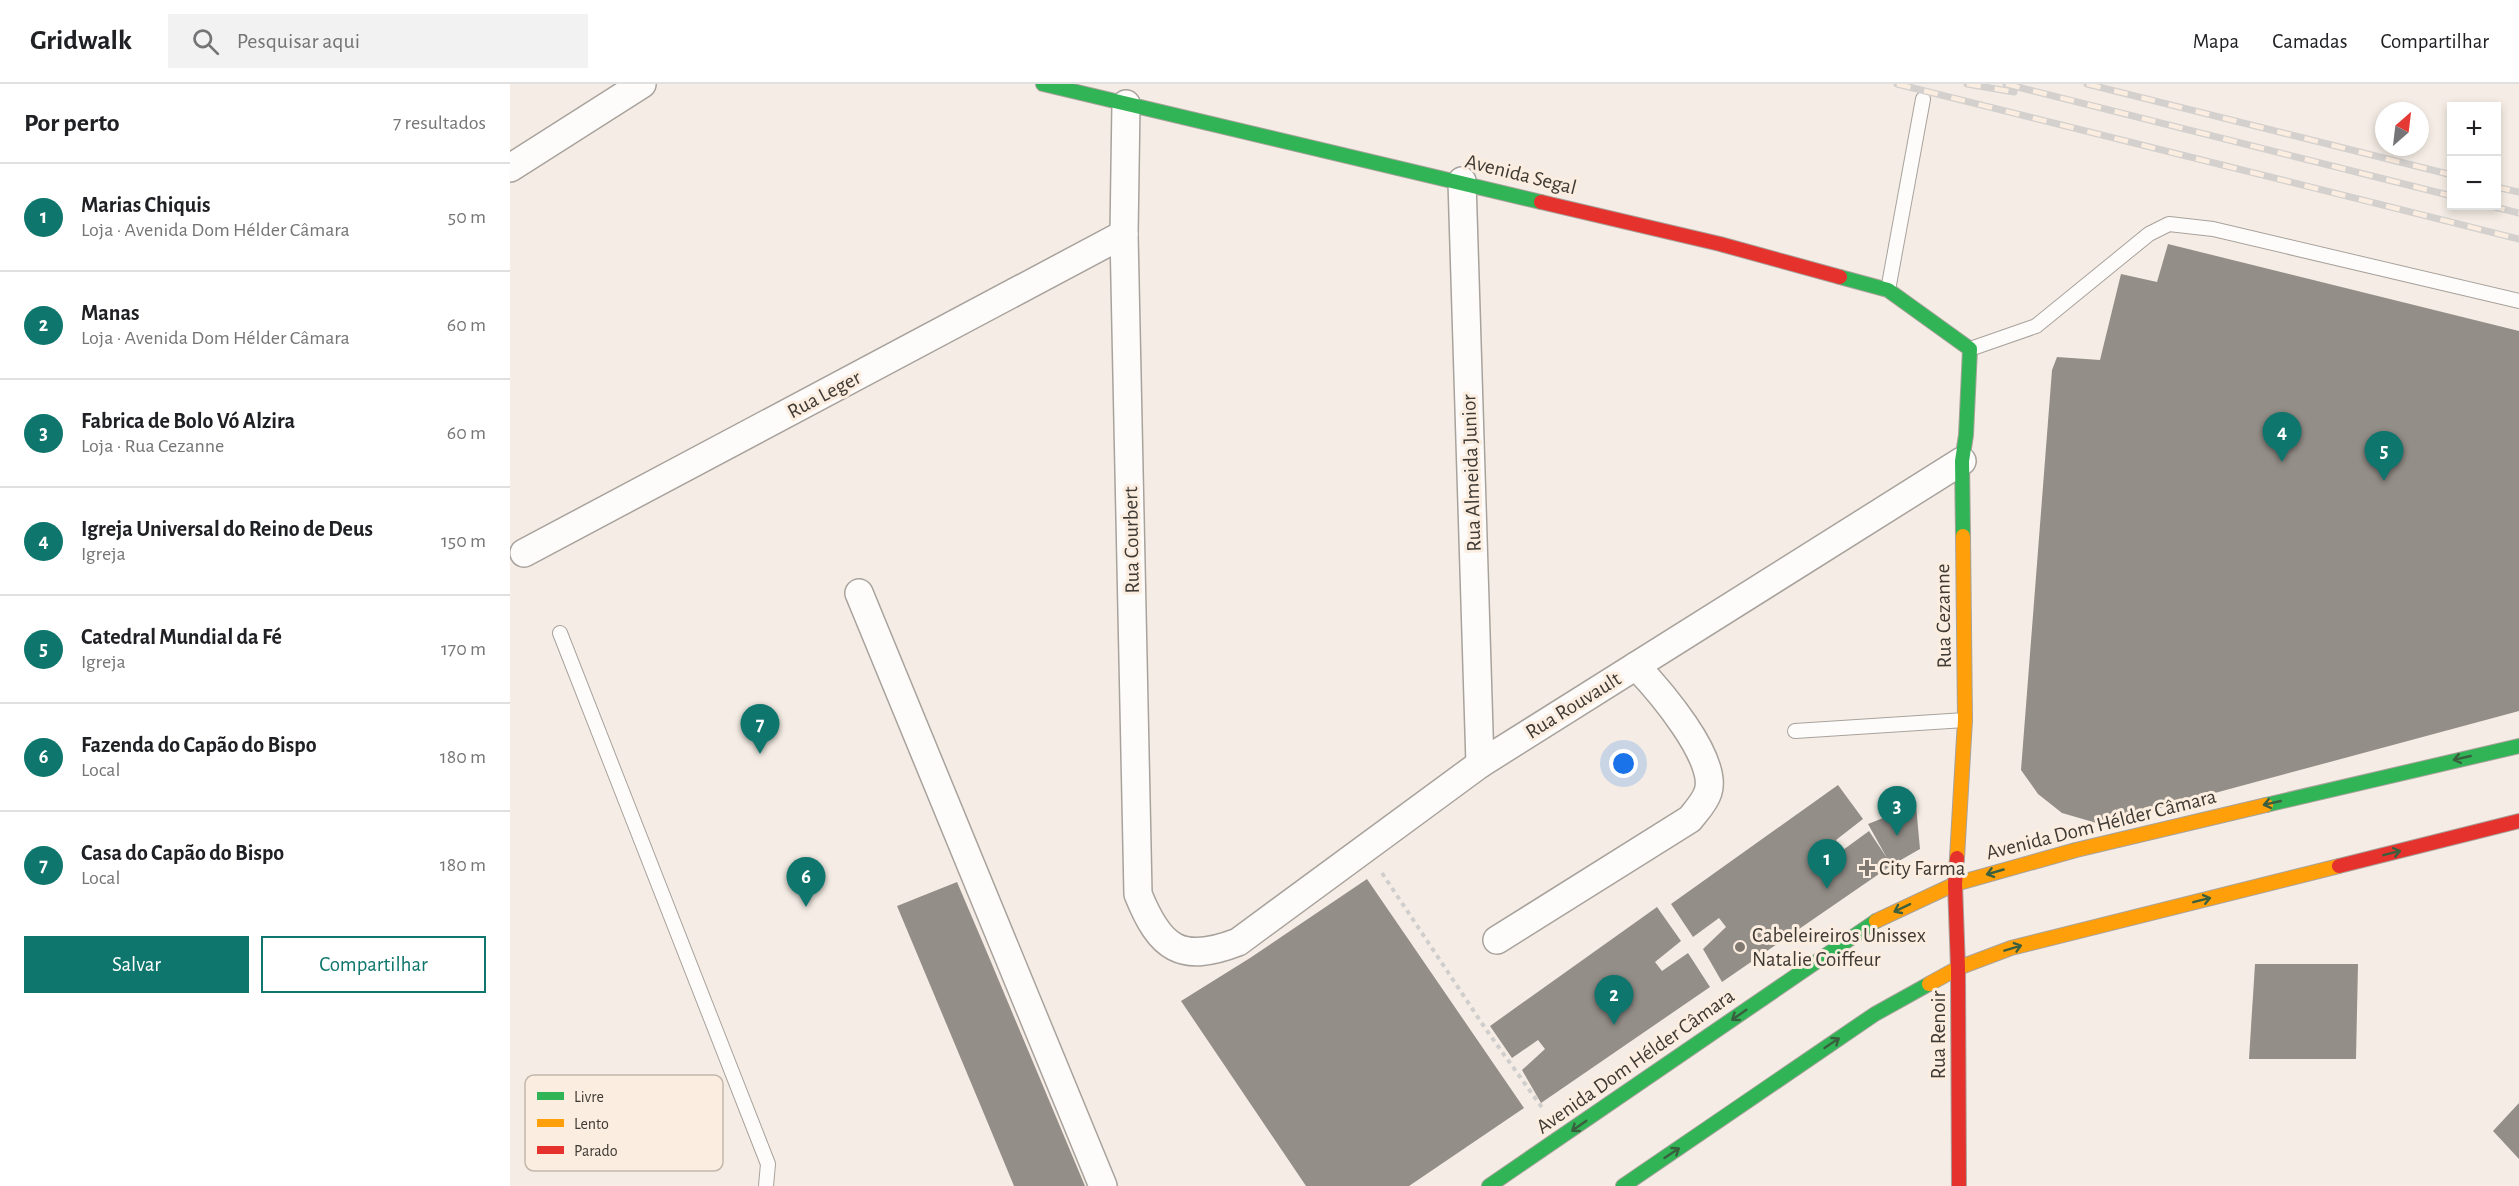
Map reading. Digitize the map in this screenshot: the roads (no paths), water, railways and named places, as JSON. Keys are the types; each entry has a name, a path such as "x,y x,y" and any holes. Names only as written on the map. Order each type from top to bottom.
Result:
{"main road":[{"name":"Avenida Segal","path":"1043,84 1720,244 1888,290 1971,349"},
{"name":"Rua Cezanne","path":"1955,884 1965,720 1962,461 1966,435 1971,349"},
{"name":"Avenida Dom Hélder Câmara","path":"1489,1186 1874,922 1955,884 2076,850 2519,746"},
{"path":"1623,1186 1875,1014 1958,968 2011,948 2075,931 2519,822"},
{"name":"Rua Renoir","path":"1955,884 1958,968 1959,1186"}],"street":[{"path":"510,168 642,84"},
{"name":"Rua Courbert","path":"1126,104 1124,234 1138,894 1148,919 1169,944 1190,952"},
{"name":"Rua Almeida Junior","path":"1462,182 1480,764"},
{"name":"Rua Leger","path":"524,553 1124,234"},
{"name":"Rua Rouvault","path":"1190,952 1213,952 1238,942 1480,764 1962,461"},
{"path":"859,593 1102,1186"},
{"path":"1497,940 1690,819 1702,804 1709,790 1708,770 1698,747 1653,684 1636,666"}],"lane":[{"path":"1888,290 1923,99"},
{"path":"1971,349 2036,326 2149,234 2169,224 2213,229 2277,242 2519,300"},
{"path":"560,633 768,1164 766,1186"},
{"path":"1794,731 1965,720"}],"railway":[{"path":"1897,84 2519,239"},
{"path":"1967,84 2014,92"},
{"path":"2006,84 2447,195"},
{"path":"2087,84 2447,174"},
{"path":"2501,188 2519,192"},
{"path":"2501,208 2519,213"}],"place":[{"name":"Igreja Universal do Reino de Deus","path":"2282,462"},
{"name":"Catedral Mundial da Fé","path":"2384,481"},
{"name":"Casa do Capão do Bispo","path":"760,754"},
{"name":"Fabrica de Bolo Vó Alzira","path":"1897,836"},
{"name":"City Farma","path":"1867,868"},
{"name":"Marias Chiquis","path":"1827,889"},
{"name":"Fazenda do Capão do Bispo","path":"806,907"},
{"name":"Cabeleireiros Unissex Natalie Coiffeur","path":"1740,947"},
{"name":"Manas","path":"1614,1025"}]}
